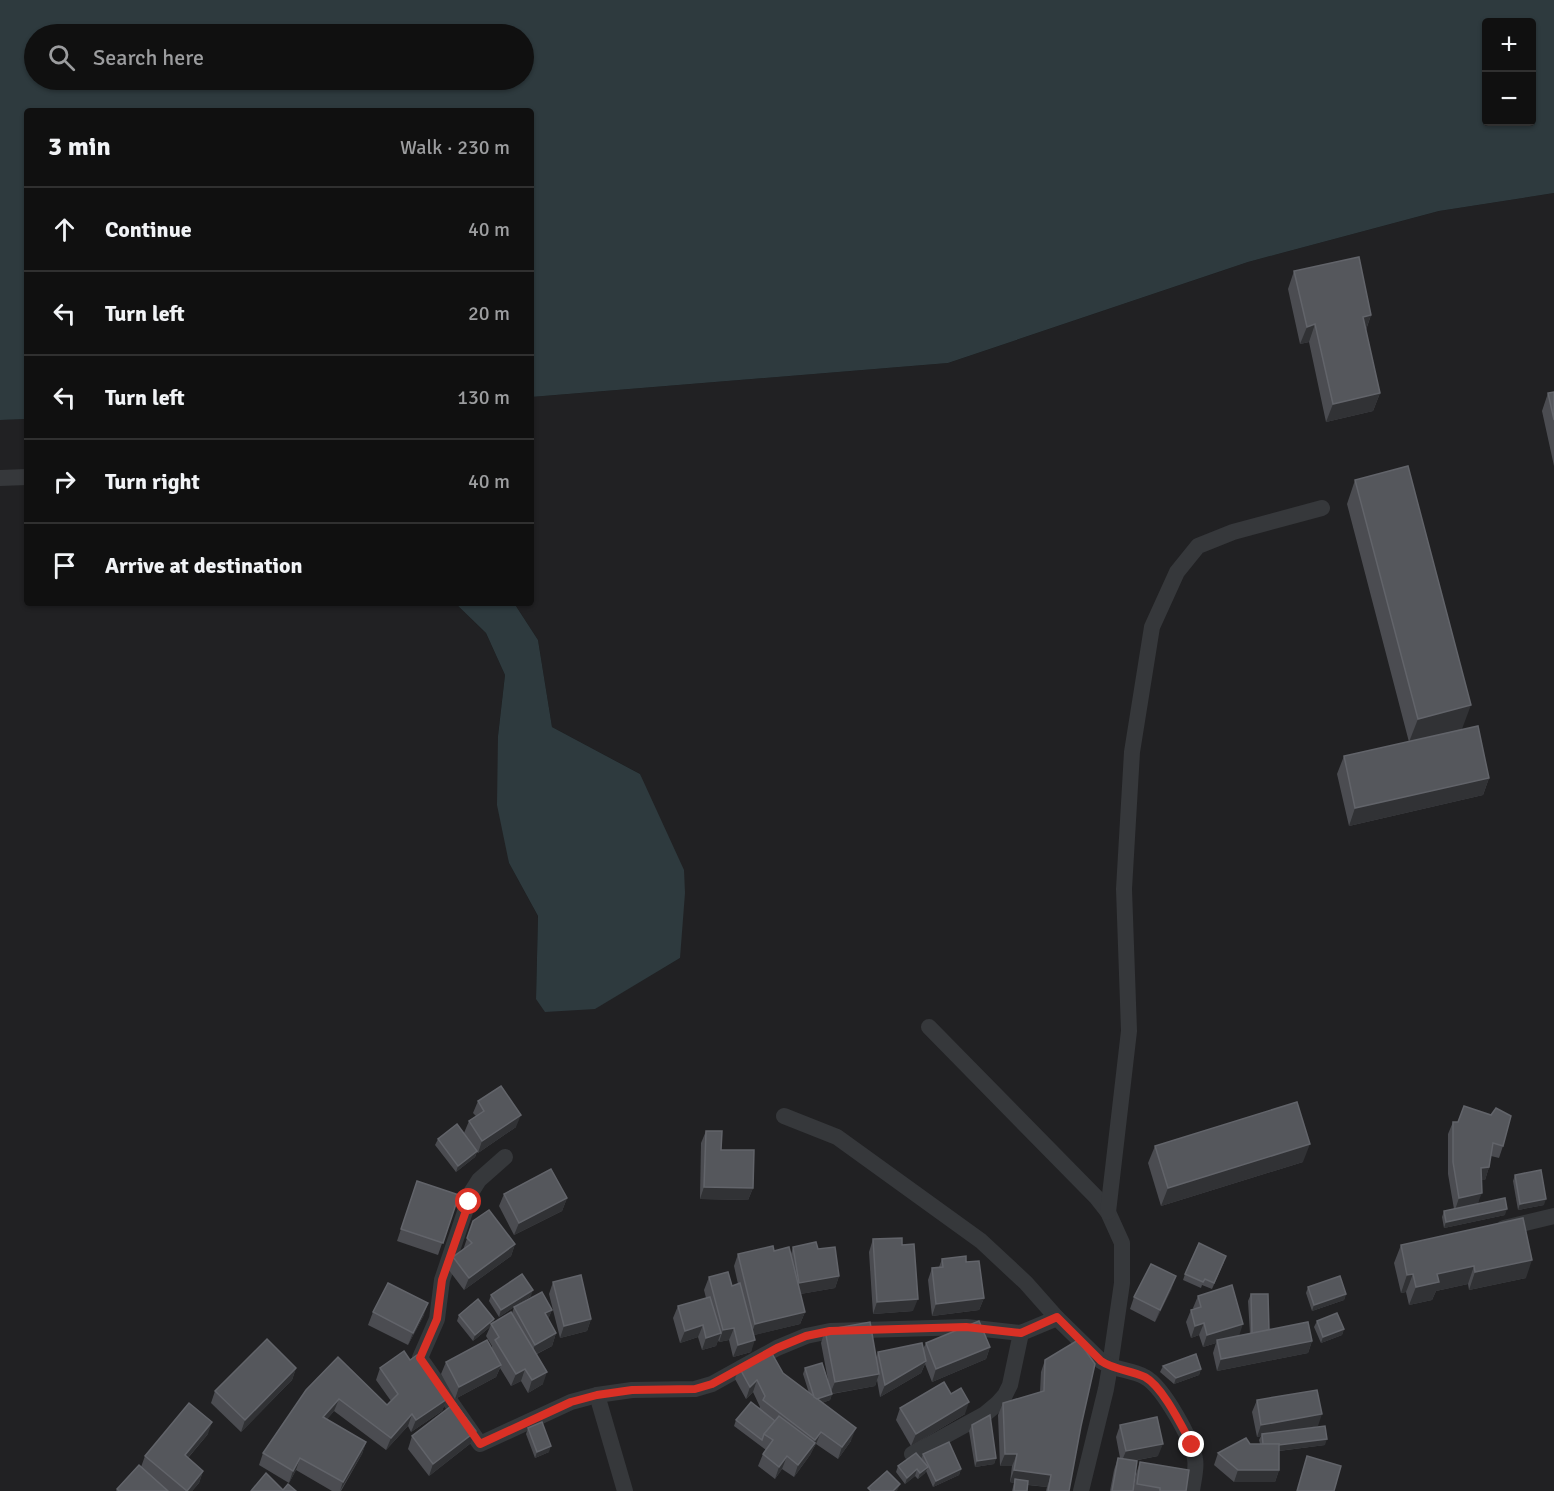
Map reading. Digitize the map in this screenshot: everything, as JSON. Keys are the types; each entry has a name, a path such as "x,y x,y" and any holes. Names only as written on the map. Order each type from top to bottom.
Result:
{"lane":[{"path":"0,478 24,477"},
{"path":"1108,1212 1129,1031 1125,889 1132,752 1152,627 1177,572 1198,546 1233,532 1322,508"},
{"path":"929,1027 1097,1198 1108,1212 1122,1243 1122,1283 1110,1366 1081,1491"},
{"path":"784,1116 837,1137 981,1241 1026,1283 1101,1361 1144,1376 1152,1382 1173,1409 1192,1445 1196,1462 1192,1491"},
{"path":"505,1156 479,1180 472,1191 442,1280 437,1319 420,1358 480,1444 571,1402 597,1395 632,1390 695,1389 712,1384 777,1348 806,1336 830,1331 966,1327 1021,1333 1057,1317"},
{"path":"1486,1232 1554,1216"},
{"path":"912,1454 985,1414 998,1404 1010,1385 1021,1333"},
{"path":"597,1395 625,1491"}],"shaded area":[{"path":"0,0 1554,0 1554,193 1439,211 1248,262 948,363 534,397 534,108 24,108 24,419 0,420"},
{"path":"1554,193 1554,1491 0,1491 0,420 24,419 24,606 458,606 486,633 505,675 498,736 509,863 538,916 536,999 594,1009 680,958 640,774 552,727 538,640 516,606 534,606 534,397 948,363 1248,262 1439,211"},
{"path":"458,606 516,606 538,640 552,727 640,774 684,870 685,893 680,958 595,1009 545,1012 536,999 538,916 509,863 497,805 498,736 505,675 486,633"}],"building":[{"path":"1359,257 1371,315 1363,317 1380,393 1333,404 1315,324 1307,327 1294,271"},
{"path":"1554,392 1554,420 1548,393"},
{"path":"1408,466 1471,705 1418,719 1355,480"},
{"path":"1478,726 1489,778 1355,808 1344,756"},
{"path":"501,1086 521,1115 482,1141 469,1121 484,1111 478,1101"},
{"path":"1297,1102 1310,1144 1168,1188 1155,1146"},
{"path":"1464,1106 1491,1115 1496,1108 1511,1116 1503,1146 1493,1143 1489,1167 1481,1168 1482,1193 1459,1198 1453,1162 1453,1122 1458,1122"},
{"path":"457,1124 477,1151 458,1166 438,1139"},
{"path":"706,1131 722,1131 721,1150 754,1150 753,1188 704,1187"},
{"path":"551,1169 567,1198 519,1223 504,1194"},
{"path":"1541,1170 1546,1199 1520,1204 1515,1175"},
{"path":"417,1181 459,1195 443,1243 401,1229"},
{"path":"1505,1198 1507,1209 1446,1222 1444,1211"},
{"path":"489,1210 515,1244 469,1278 453,1257 472,1243 467,1238 473,1221"},
{"path":"1523,1218 1532,1260 1475,1272 1474,1266 1437,1274 1439,1282 1416,1287 1413,1274 1407,1275 1401,1245"},
{"path":"902,1238 902,1245 914,1244 918,1299 877,1302 873,1239"},
{"path":"816,1242 818,1249 835,1247 839,1276 799,1283 793,1247"},
{"path":"1199,1243 1226,1256 1214,1283 1205,1279 1203,1282 1185,1274"},
{"path":"773,1246 774,1251 789,1247 805,1312 755,1324 738,1254"},
{"path":"966,1256 966,1262 979,1261 984,1298 936,1304 932,1268 943,1267 942,1259"},
{"path":"1151,1264 1176,1276 1160,1310 1134,1297"},
{"path":"728,1272 732,1286 740,1283 755,1340 738,1345 734,1328 723,1330 709,1277"},
{"path":"522,1274 533,1290 501,1310 491,1295"},
{"path":"581,1275 591,1319 564,1326 553,1282"},
{"path":"1340,1276 1346,1294 1314,1305 1308,1287"},
{"path":"388,1283 428,1303 413,1333 373,1312"},
{"path":"1232,1285 1243,1324 1207,1335 1204,1323 1195,1326 1191,1310 1201,1307 1198,1296"},
{"path":"542,1292 552,1310 545,1313 556,1333 535,1345 514,1307"},
{"path":"1251,1294 1268,1294 1269,1330 1252,1334"},
{"path":"710,1297 721,1333 706,1338 703,1325 685,1331 678,1306"},
{"path":"478,1299 494,1319 475,1335 459,1315"},
{"path":"511,1312 547,1372 532,1380 525,1369 516,1374 495,1340 499,1337 491,1324"},
{"path":"1337,1313 1344,1329 1323,1337 1317,1321"},
{"path":"979,1321 990,1347 936,1369 926,1343"},
{"path":"870,1322 879,1374 835,1382 825,1330"},
{"path":"1308,1322 1312,1341 1221,1359 1217,1340"},
{"path":"267,1339 296,1368 245,1420 215,1391"},
{"path":"487,1340 501,1365 459,1387 446,1362"},
{"path":"1078,1340 1095,1364 1069,1491 1048,1491 1051,1475 1014,1470 1017,1454 1005,1454 1003,1403 1044,1391 1045,1360"},
{"path":"922,1343 926,1361 885,1385 878,1352"},
{"path":"770,1350 783,1373 856,1428 842,1447 821,1432 815,1440 763,1400 765,1396 757,1380 750,1387 739,1367"},
{"path":"404,1351 410,1360 417,1355 447,1399 416,1420 412,1414 391,1438 339,1399 323,1417 366,1442 343,1482 300,1458 293,1471 263,1453 306,1390 338,1357 387,1405 398,1394 380,1368"},
{"path":"1196,1354 1201,1369 1176,1378 1163,1366"},
{"path":"822,1363 832,1394 817,1399 814,1397 805,1368"},
{"path":"944,1382 951,1394 961,1388 969,1402 916,1434 900,1408"},
{"path":"1317,1390 1322,1414 1261,1425 1257,1400"},
{"path":"751,1402 775,1421 762,1440 736,1420"},
{"path":"189,1403 212,1422 185,1455 203,1471 187,1491 145,1456"},
{"path":"455,1403 476,1431 433,1464 412,1436"},
{"path":"990,1415 996,1458 977,1461 972,1425"},
{"path":"779,1416 815,1443 798,1465 787,1456 779,1467 763,1454 773,1440 764,1434"},
{"path":"1157,1417 1163,1444 1126,1451 1120,1425"},
{"path":"542,1422 551,1446 537,1452 528,1428"},
{"path":"1325,1426 1327,1439 1279,1445 1263,1444 1262,1434"},
{"path":"1246,1438 1250,1444 1279,1444 1279,1470 1238,1470 1218,1453"},
{"path":"949,1442 961,1469 936,1481 923,1454"},
{"path":"916,1453 928,1467 920,1473 917,1469 907,1478 898,1466"},
{"path":"1307,1456 1341,1466 1334,1491 1297,1491"},
{"path":"1118,1458 1137,1461 1133,1491 1112,1491"},
{"path":"1140,1462 1189,1470 1186,1491 1160,1491 1160,1488 1137,1484"},
{"path":"139,1465 168,1491 119,1491 117,1489"},
{"path":"887,1471 900,1484 893,1491 871,1491 868,1488"},
{"path":"266,1473 283,1490 288,1484 296,1491 251,1491"},
{"path":"1015,1479 1028,1481 1027,1491 1014,1491"}],"route":[{"path":"469,1202 442,1280 437,1319 420,1358 480,1444 571,1402 597,1395 632,1390 695,1389 712,1384 777,1348 806,1336 830,1331 966,1327 1021,1333 1057,1317 1101,1361 1144,1376 1152,1382 1173,1409 1192,1445"}]}
